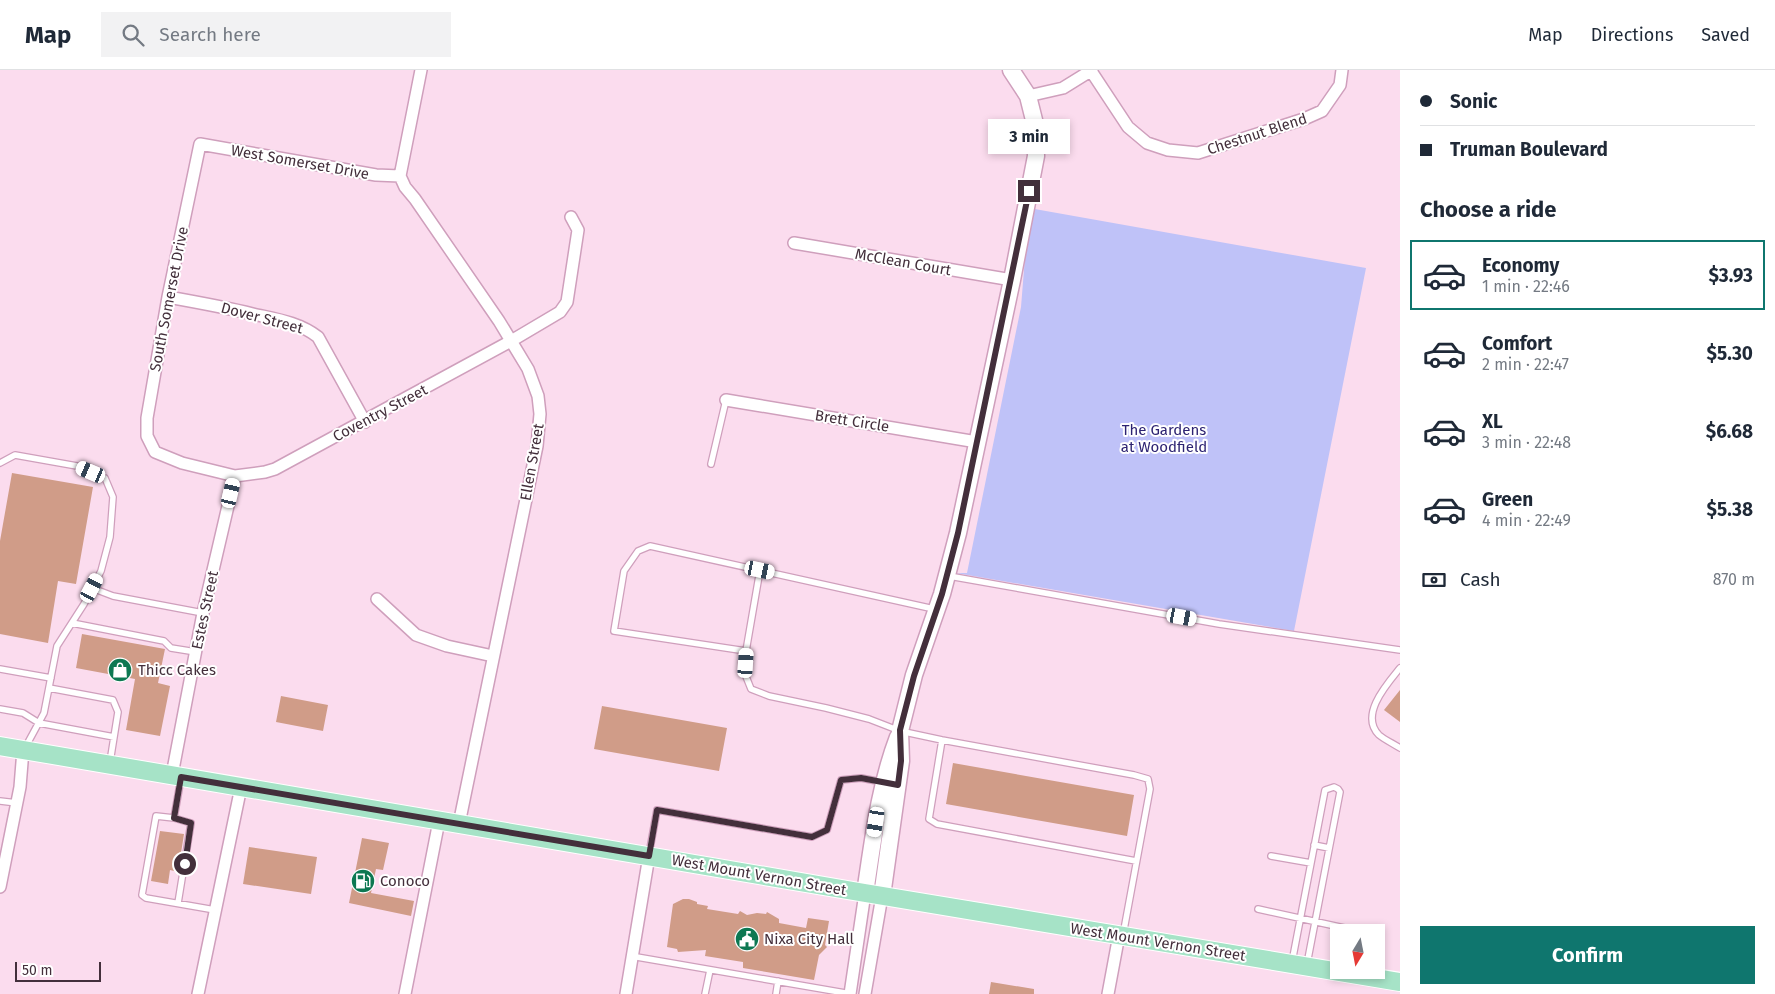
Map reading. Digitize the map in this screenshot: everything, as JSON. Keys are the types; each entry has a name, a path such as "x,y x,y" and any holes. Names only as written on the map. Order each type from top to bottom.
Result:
{"main road":[{"name":"West Mount Vernon Street","path":"0,746 1400,982"}],"street":[{"path":"400,176 421,70"},
{"path":"851,994 873,894 891,784 901,761 900,730 914,676 958,533 1012,280 1036,156 1035,124 1028,96 1011,70"},
{"path":"1028,96 1063,88 1091,70"},
{"name":"Chestnut Blend","path":"1091,70 1128,127 1147,143 1168,150 1198,153 1304,120 1322,111 1340,85 1342,70"},
{"name":"West Somerset Drive","path":"200,144 376,175 400,176"},
{"name":"South Somerset Drive","path":"155,452 147,436 147,418 168,297 200,144"},
{"name":"Ellen Street","path":"400,176 405,187 511,341 528,369 538,396 540,414 537,446 459,824"},
{"name":"Coventry Street","path":"155,452 182,463 235,476 275,469 365,422 511,341 560,312 567,302 578,230 571,217"},
{"name":"McClean Court","path":"794,244 1012,280"},
{"name":"Dover Street","path":"168,297 279,320 309,330 318,337 365,422"},
{"name":"Brett Circle","path":"726,400 977,442"},
{"name":"Estes Street","path":"177,776 203,613 235,476"},
{"path":"377,599 416,635 447,646 494,656"},
{"path":"0,884 17,802 24,750"},
{"path":"198,994 241,787"},
{"path":"405,994 439,821"},
{"path":"626,994 649,856"},
{"path":"865,994 873,894"},
{"path":"1108,994 1120,936"}],"lane":[{"path":"711,464 726,400"},
{"path":"0,463 15,455 77,466 104,478 113,497 110,537 101,571 57,646 44,713 24,750"},
{"path":"746,651 614,631 624,571 638,551 650,546 936,609"},
{"path":"760,570 746,651 745,674 751,689 769,696 826,708 869,719 900,730 942,740 1148,779 1150,789 1120,936"},
{"path":"946,576 1219,624 1400,650"},
{"path":"92,588 113,596 203,613"},
{"path":"72,623 164,641 171,648 196,652"},
{"path":"1400,668 1379,694 1373,710 1374,725 1379,734 1400,748"},
{"path":"0,669 51,678"},
{"path":"49,688 113,700 118,712 110,764"},
{"path":"0,709 23,714 39,723 114,737"},
{"path":"942,740 929,818 937,824 1136,861"},
{"path":"174,818 177,776"},
{"path":"649,856 657,810 812,837 827,830 841,780 861,778 891,784"},
{"path":"1334,787 1340,792 1315,921 1299,965 1301,917 1314,845 1325,790 1334,787"},
{"path":"0,801 17,802"},
{"path":"178,903 191,823 174,818 156,816 142,895 146,898 215,910"},
{"path":"1314,845 1329,848"},
{"path":"1271,856 1311,863"},
{"path":"1258,909 1330,924"},
{"path":"632,956 778,981 817,991 851,994"},
{"path":"705,994 710,970"},
{"path":"776,994 778,981"}],"green space":[{"name":"The Gardens at Woodfield","path":"1029,208 1366,268 1294,631 956,573 967,573 1021,307"}],"building":[{"path":"12,473 93,487 76,584 58,581 48,643 0,634 0,541"},
{"path":"82,634 165,649 158,683 170,686 160,736 126,730 135,679 76,668"},
{"path":"1400,690 1400,722 1384,710"},
{"path":"281,696 328,705 323,731 276,722"},
{"path":"602,706 727,728 719,771 594,749"},
{"path":"953,763 1134,795 1127,836 946,804"},
{"path":"160,831 184,834 178,872 170,870 168,884 151,881"},
{"name":"Conoco","path":"362,838 389,843 383,870 376,869 371,893 414,901 411,916 349,903"},
{"path":"249,847 317,857 311,894 243,884"},
{"name":"Nixa City Hall","path":"683,899 689,899 697,902 697,904 708,906 707,909 738,914 740,911 747,915 766,914 767,912 779,919 779,923 806,928 808,918 829,921 825,945 827,947 819,955 814,980 743,968 743,962 705,956 706,950 678,952 677,949 667,947 673,904"},
{"path":"991,982 1034,989 1034,994 989,994"}],"place":[{"name":"Thicc Cakes","path":"120,670"},
{"name":"Conoco","path":"363,881"},
{"name":"Nixa City Hall","path":"747,939"}],"route":[{"path":"185,864 191,823 174,818 181,777 649,856 657,810 812,837 827,830 841,780 861,778 898,785 901,761 900,730 914,676 942,594 958,533 1029,191"}]}
